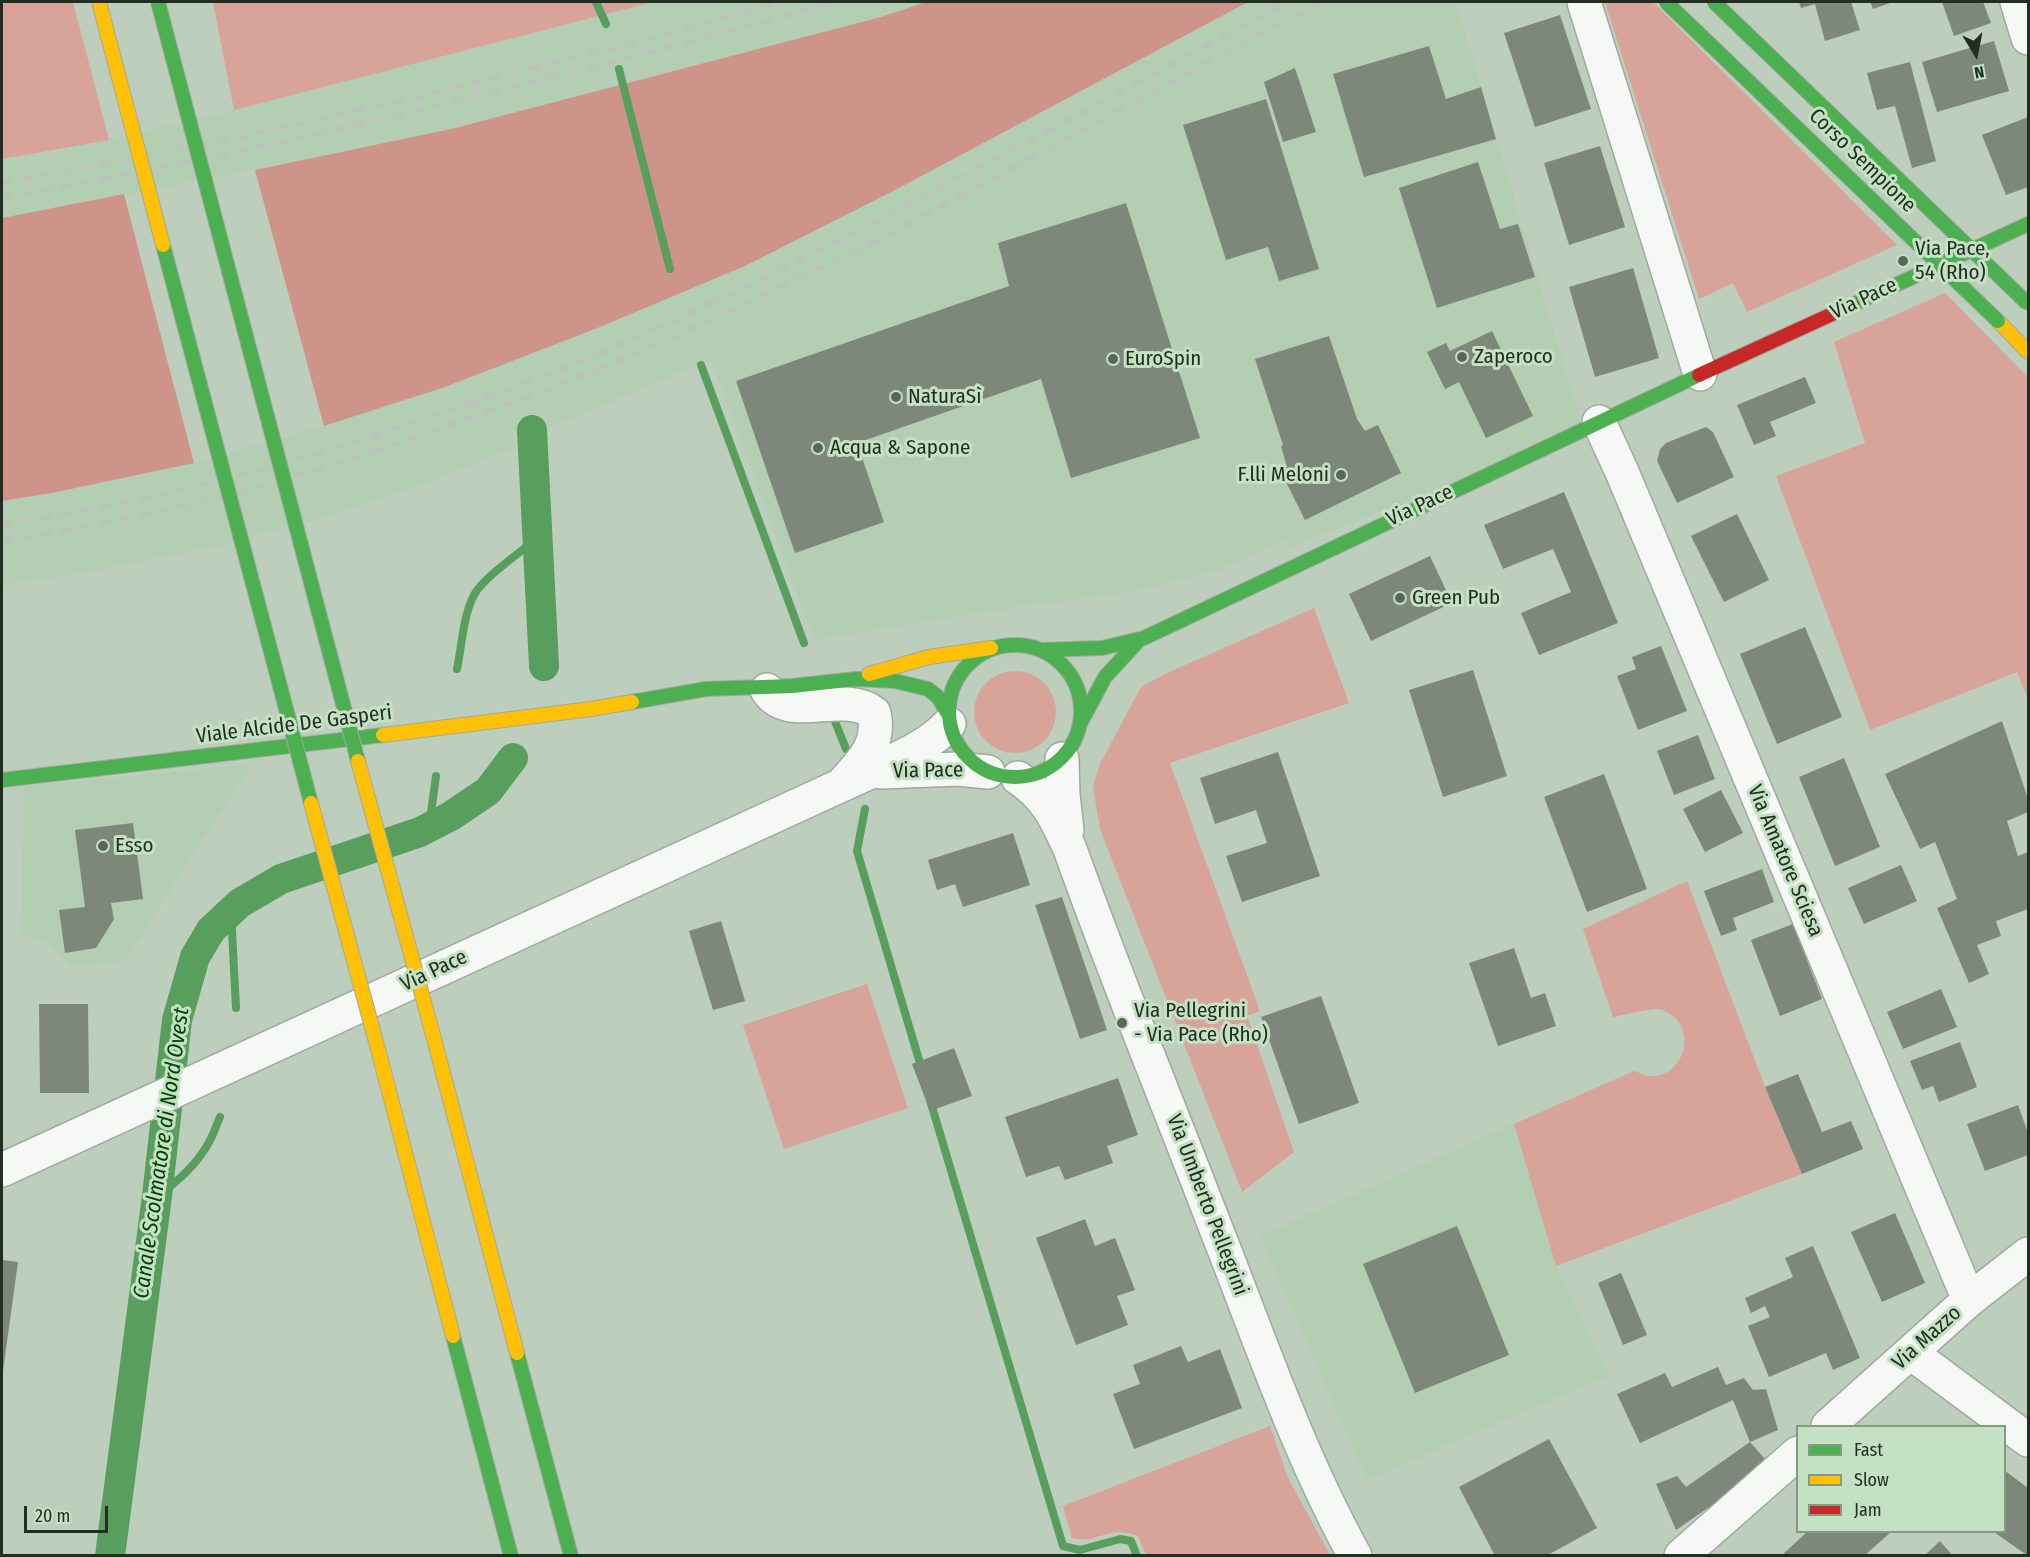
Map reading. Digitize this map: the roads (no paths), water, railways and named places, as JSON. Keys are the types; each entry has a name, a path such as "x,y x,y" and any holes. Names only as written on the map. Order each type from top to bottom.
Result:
{"main road":[{"path":"99,2 379,1053 510,1556"},
{"path":"158,2 364,786 433,1035 571,1556"},
{"name":"Corso Sempione","path":"1666,2 2028,352"},
{"name":"Corso Sempione","path":"1714,2 2028,304"},
{"name":"Via Pace","path":"1041,650 1086,651 1140,639 1184,616 1700,374 2028,224"},
{"name":"Via Pace","path":"1081,722 1107,672 1119,657 1140,639"},
{"path":"1019,645 1041,650 1060,662 1074,679 1081,700 1081,722 1074,742 1062,759 1049,769 1034,776 1003,775 970,760 956,743 948,719 951,692 961,672 976,657 996,647 1019,645"},
{"name":"Viale Alcide De Gasperi","path":"856,679 897,664 957,651 996,647"},
{"name":"Viale Alcide De Gasperi","path":"591,709 708,702 780,688 856,679 895,681 928,689 938,697 948,719"},
{"name":"Viale Alcide De Gasperi","path":"2,780 175,761 591,709 706,689 780,688"}],"street":[{"path":"1584,2 1700,374"},
{"path":"2017,2 2028,38"},
{"name":"Via Amatore Sciesa","path":"1599,422 1969,1300"},
{"path":"780,688 771,697 783,704 811,706 846,702 865,706 874,713 876,733 872,746 855,778"},
{"name":"Via Pace","path":"2,1170 855,778 920,747 938,735 948,719"},
{"path":"1062,759 1064,816 1070,849"},
{"name":"Via Pace","path":"855,778 958,769 1003,775"},
{"path":"1003,775 1033,788 1043,798 1070,849"},
{"name":"Via Umberto Pellegrini","path":"1070,849 1135,1022 1304,1449 1329,1508 1355,1556"},
{"name":"Via Mazzo","path":"1829,1425 1969,1300 2028,1254"},
{"path":"1911,1353 2028,1440"},
{"path":"1681,1556 1796,1454"}],"waterway":[{"path":"596,2 606,24"},
{"path":"619,69 670,269"},
{"path":"701,365 804,643"},
{"name":"Canale Scolmatore di Nord Ovest","path":"532,430 544,666"},
{"path":"457,669 465,621 474,595 494,573 537,538"},
{"path":"834,719 846,749"},
{"name":"Canale Scolmatore di Nord Ovest","path":"110,1556 157,1196 177,1020 195,957 211,930 240,903 281,879 420,832 451,816 488,791 513,758"},
{"path":"429,827 436,776"},
{"path":"865,809 857,851 922,1070"},
{"path":"231,911 236,1008"},
{"path":"930,1100 1063,1546 1080,1550 1120,1539 1131,1541 1137,1556"},
{"path":"157,1196 198,1159 210,1141 220,1117"}],"railway":[{"path":"2,183 198,145 394,102 685,29 781,2"},
{"path":"2,198 212,157 421,110 630,58 837,2"},
{"path":"2,525 146,498 307,456 444,412 587,358 690,313 842,239 1288,2"},
{"path":"2,542 160,511 274,483 464,420 607,366 723,315 896,230 1320,2"}],"place":[{"name":"Via Pace, 54 (Rho)","path":"1903,261"},
{"name":"Zaperoco","path":"1462,357"},
{"name":"EuroSpin","path":"1113,359"},
{"name":"NaturaSì","path":"896,397"},
{"name":"Acqua & Sapone","path":"818,448"},
{"name":"F.lli Meloni","path":"1341,475"},
{"name":"Green Pub","path":"1400,598"},
{"name":"Esso","path":"103,846"},
{"name":"Via Pellegrini - Via Pace (Rho)","path":"1122,1023"}]}
